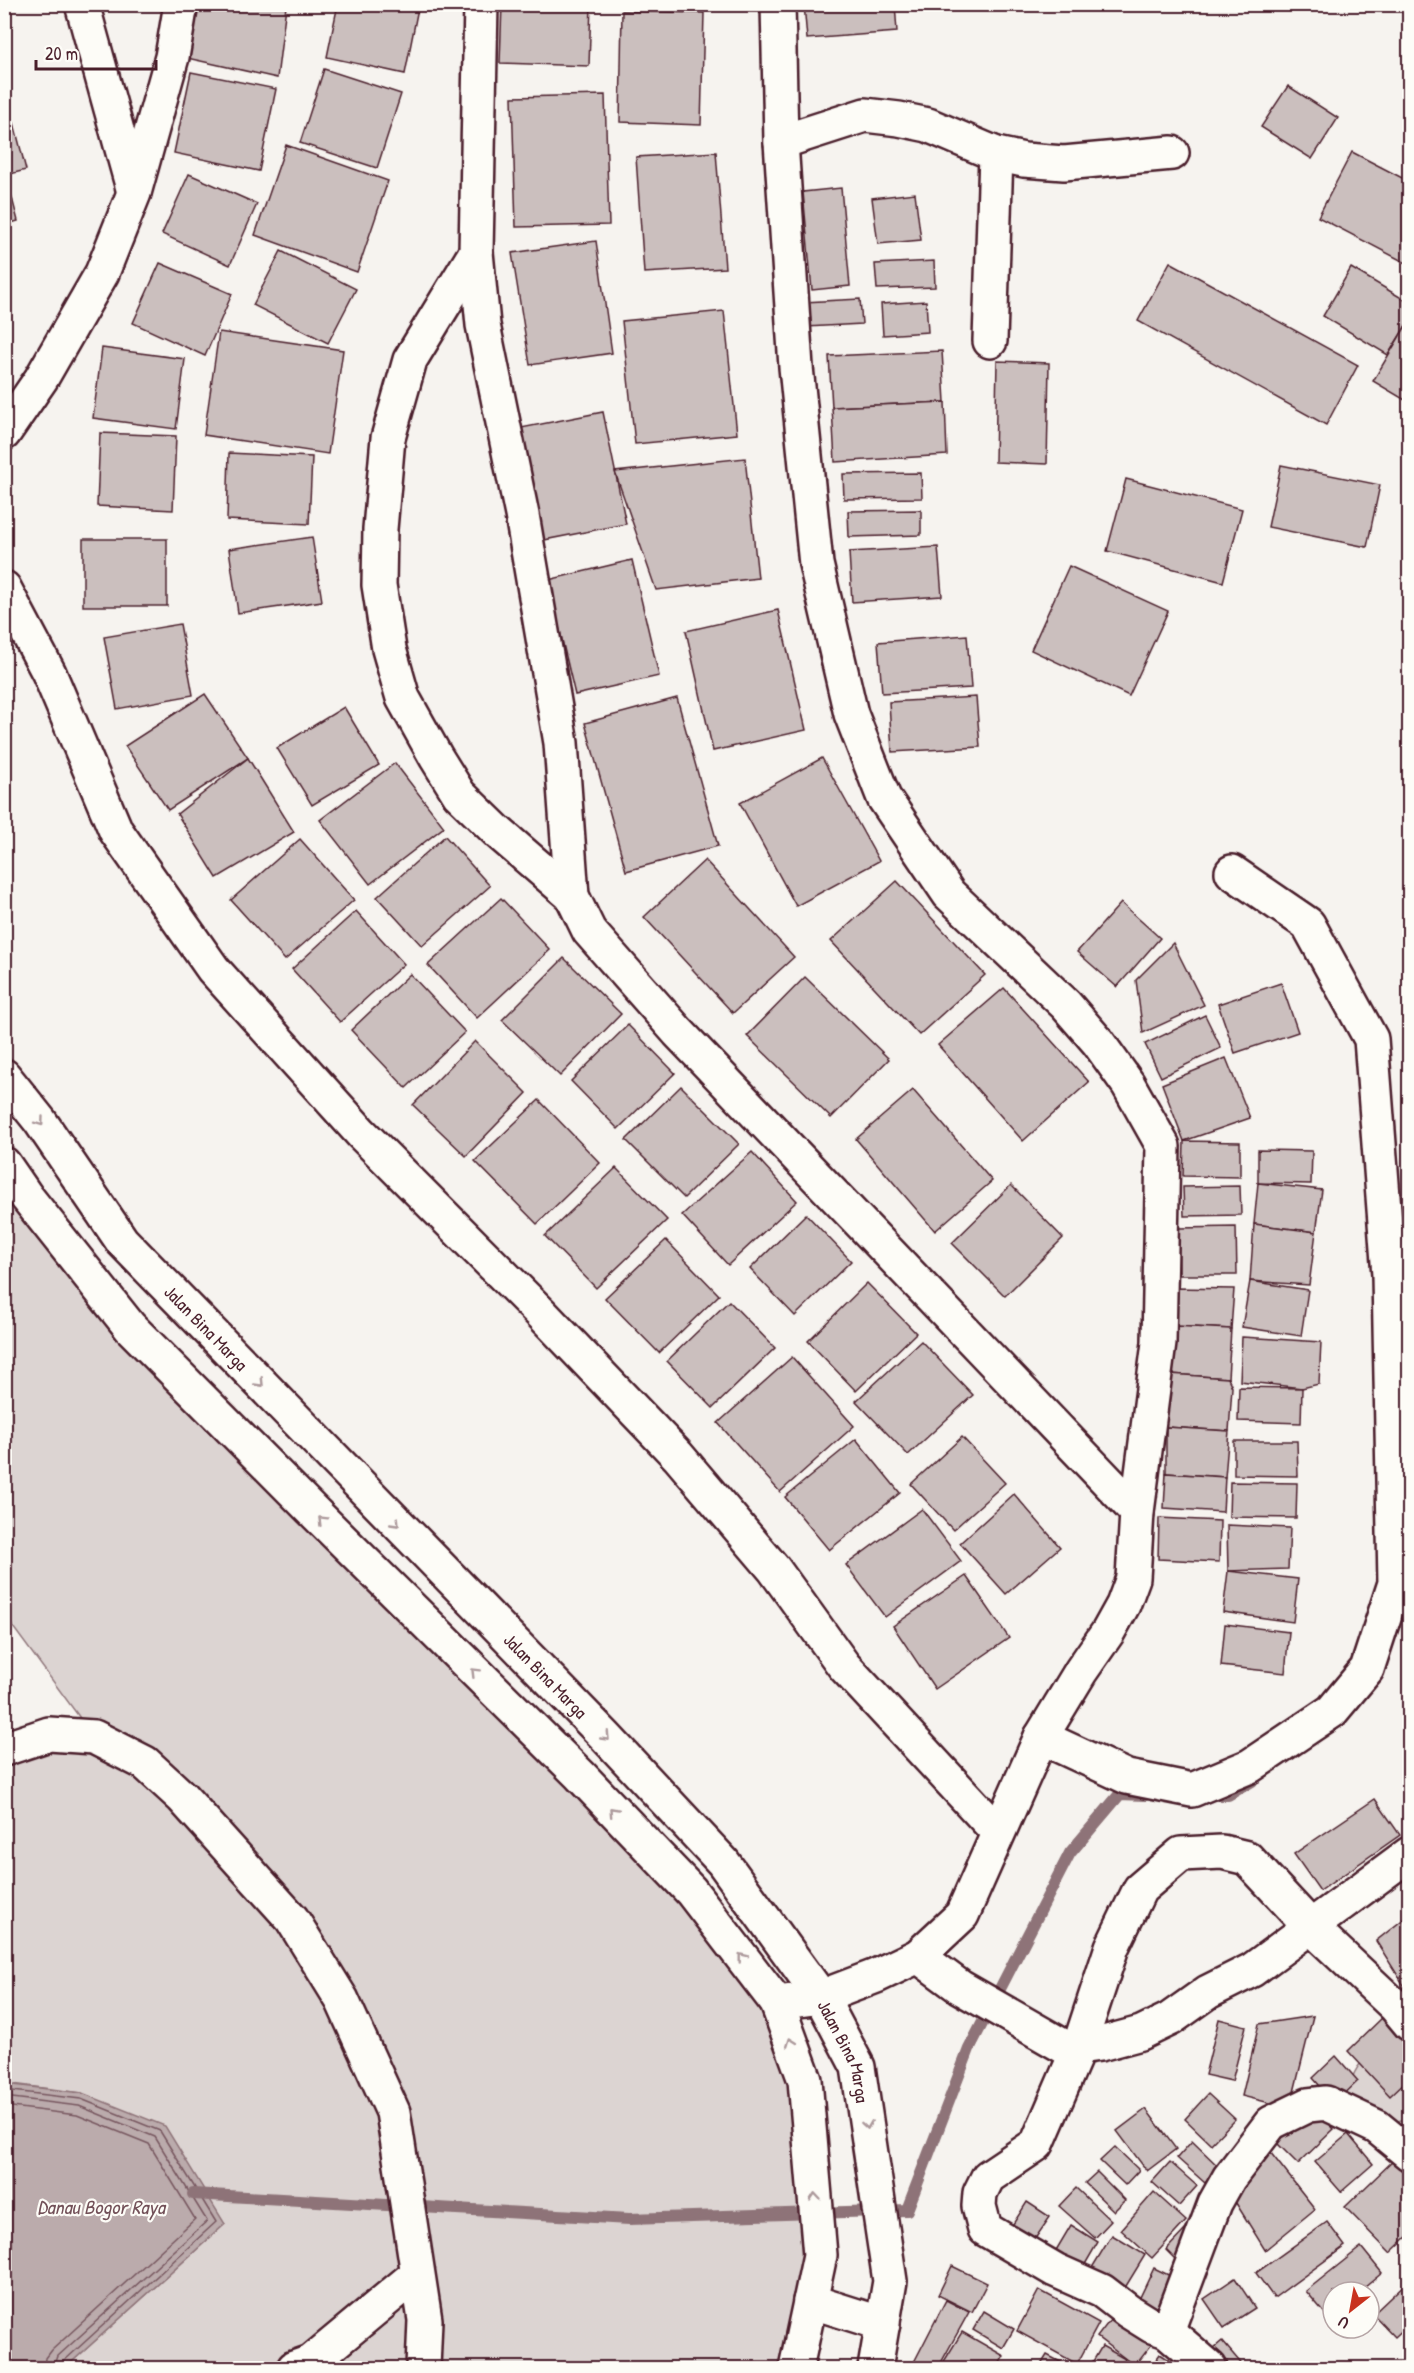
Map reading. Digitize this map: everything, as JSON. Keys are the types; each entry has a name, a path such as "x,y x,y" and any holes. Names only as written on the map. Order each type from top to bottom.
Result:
{"street":[{"path":"82,4 134,193"},
{"path":"4,433 41,379 102,273 134,193 172,57 181,4"},
{"path":"481,4 476,252 483,325 522,515 561,743 572,896 589,932 678,1032 1137,1512"},
{"path":"777,2003 822,1997 876,1976 918,1956 962,1915 1041,1737 1123,1605 1133,1578 1137,1512 1159,1343 1163,1146 1128,1084 1098,1042 1066,1005 949,894 884,798 852,714 816,564 796,367 781,142 778,4"},
{"path":"781,142 865,115 928,125 996,154 1024,160 1064,163 1172,153"},
{"path":"990,341 996,154"},
{"path":"476,252 410,360 388,438 380,529 379,585 389,649 402,698 435,758 459,794 499,833 572,896"},
{"path":"4,588 49,673 116,831 213,969 360,1133 543,1315 678,1456 774,1569 844,1666 998,1832"},
{"path":"1041,1737 1127,1777 1192,1790 1250,1766 1332,1711 1367,1669 1395,1583 1389,1275 1371,1038 1308,924 1232,872"},
{"name":"Jalan Bina Marga","path":"4,1076 40,1121 122,1241 606,1737 723,1862 822,1997 858,2067 890,2281 875,2368"},
{"path":"4,1164 26,1196 130,1327 580,1775 686,1886 777,2003 805,2080 820,2255 796,2368"},
{"path":"4,1749 49,1734 94,1737 145,1763 182,1797 292,1919 342,2000 393,2112 425,2320 423,2368"},
{"path":"1210,2368 1167,2331 1152,2326 1102,2291 1055,2270 985,2229 979,2206 980,2193 988,2177 1037,2144 1071,2046 1112,1947 1140,1889 1181,1854 1222,1852 1247,1858 1312,1928 1395,2006 1410,2024"},
{"path":"918,1956 960,1987 1071,2046 1141,2033 1170,2019 1209,1992 1252,1970 1312,1928 1409,1854"},
{"path":"1167,2331 1215,2203 1229,2178 1271,2122 1308,2105 1326,2103 1377,2127 1410,2154"},
{"path":"294,2368 311,2362 417,2267"},
{"path":"810,2301 883,2324"}],"shaded area":[{"path":"4,1164 26,1196 777,2003 820,2255 799,2368 65,2368 225,2224 82,2093 5,2083 5,1750 94,1737 5,1616"},
{"path":"1409,2036 1409,2117 1391,2122 1375,2121 1344,2104 1358,2066 1383,2047"}],"water":[{"name":"Danau Bogor Raya","path":"5,2084 82,2093 165,2126 225,2224 65,2368 5,2368"}],"building":[{"path":"198,4 286,6 277,78 187,58"},
{"path":"338,4 403,4 418,8 405,74 327,57"},
{"path":"502,4 591,4 589,66 500,63"},
{"path":"804,4 895,4 897,32 807,39"},
{"path":"927,4 968,4 968,7"},
{"path":"622,11 704,13 701,125 620,122"},
{"path":"324,69 401,94 377,168 300,143"},
{"path":"191,72 276,89 259,171 174,153"},
{"path":"1288,86 1338,118 1312,159 1261,127"},
{"path":"605,95 609,225 516,227 512,97"},
{"path":"14,123 26,170 6,175 18,221 4,225 4,125"},
{"path":"286,145 388,181 357,272 255,235"},
{"path":"716,152 725,268 644,273 636,157"},
{"path":"1352,152 1410,182 1410,265 1318,217"},
{"path":"189,174 257,204 230,265 162,234"},
{"path":"841,188 850,286 812,290 803,192"},
{"path":"915,193 921,240 878,244 872,198"},
{"path":"596,241 612,353 530,365 512,253"},
{"path":"281,251 356,289 328,343 253,305"},
{"path":"934,261 935,287 877,289 875,264"},
{"path":"1170,262 1358,365 1326,425 1138,321"},
{"path":"160,263 232,294 205,356 133,323"},
{"path":"1351,268 1410,303 1410,319 1388,355 1323,316"},
{"path":"860,299 862,324 806,327 804,302"},
{"path":"926,301 928,332 883,335 881,304"},
{"path":"724,311 737,434 635,444 622,321"},
{"path":"1410,319 1410,403 1373,381"},
{"path":"219,332 343,350 328,454 204,435"},
{"path":"102,348 185,359 176,429 93,418"},
{"path":"942,351 945,402 832,407 829,356"},
{"path":"997,361 1049,363 1047,464 995,462"},
{"path":"945,402 947,455 835,462 832,407"},
{"path":"603,412 626,524 544,540 521,428"},
{"path":"100,433 176,436 173,510 97,506"},
{"path":"229,453 312,457 309,524 227,520"},
{"path":"745,458 758,578 656,590 615,472"},
{"path":"1281,465 1380,485 1367,547 1268,527"},
{"path":"921,473 922,498 844,499 843,474"},
{"path":"1126,479 1242,509 1223,582 1107,551"},
{"path":"921,510 921,535 849,537 848,511"},
{"path":"312,537 322,601 238,613 229,549"},
{"path":"83,539 167,539 167,606 83,606"},
{"path":"938,547 942,596 852,602 849,552"},
{"path":"632,560 659,676 575,695 548,580"},
{"path":"1069,566 1168,611 1129,696 1031,650"},
{"path":"778,610 806,730 713,751 686,631"},
{"path":"180,624 193,695 117,709 104,637"},
{"path":"967,635 971,688 882,693 878,642"},
{"path":"205,694 248,758 168,810 125,746"},
{"path":"976,697 980,747 892,752 889,702"},
{"path":"677,698 718,846 626,871 585,723"},
{"path":"344,707 379,765 312,805 277,748"},
{"path":"248,758 294,832 217,878 177,814"},
{"path":"822,758 879,861 796,906 740,803"},
{"path":"395,763 444,827 370,884 320,820"},
{"path":"445,836 490,886 422,946 377,897"},
{"path":"300,839 354,900 285,960 231,900"},
{"path":"705,860 794,957 733,1013 644,917"},
{"path":"897,881 985,975 919,1035 831,941"},
{"path":"501,898 550,950 477,1018 428,965"},
{"path":"1121,903 1160,938 1117,987 1077,952"},
{"path":"356,911 404,964 340,1022 292,969"},
{"path":"1173,943 1204,1005 1143,1033 1136,980"},
{"path":"564,958 621,1014 560,1076 502,1020"},
{"path":"410,974 465,1032 406,1088 351,1030"},
{"path":"805,977 889,1059 831,1118 747,1036"},
{"path":"1281,983 1298,1032 1235,1053 1218,1004"},
{"path":"1004,988 1089,1082 1023,1141 938,1045"},
{"path":"1205,1015 1221,1048 1161,1077 1145,1044"},
{"path":"628,1025 675,1073 618,1129 571,1081"},
{"path":"475,1041 527,1093 466,1156 413,1105"},
{"path":"1226,1058 1250,1118 1184,1141 1162,1084"},
{"path":"681,1086 739,1144 684,1198 626,1140"},
{"path":"913,1090 992,1181 935,1231 856,1139"},
{"path":"539,1100 600,1163 537,1224 475,1161"},
{"path":"1184,1141 1240,1142 1240,1177 1183,1176"},
{"path":"1258,1150 1312,1151 1311,1184 1258,1183"},
{"path":"752,1152 797,1201 728,1265 682,1215"},
{"path":"616,1168 667,1220 596,1288 545,1236"},
{"path":"1258,1183 1322,1190 1316,1232 1254,1224"},
{"path":"1011,1185 1063,1238 1005,1296 952,1243"},
{"path":"1240,1186 1241,1215 1184,1216 1183,1187"},
{"path":"806,1214 851,1261 795,1316 750,1269"},
{"path":"1254,1224 1316,1232 1309,1285 1250,1281"},
{"path":"1236,1227 1237,1275 1179,1275 1178,1228"},
{"path":"666,1240 719,1295 659,1353 605,1298"},
{"path":"1250,1281 1308,1290 1301,1336 1242,1327"},
{"path":"867,1283 916,1333 856,1391 808,1341"},
{"path":"1174,1288 1234,1289 1231,1329 1173,1326"},
{"path":"729,1301 775,1348 713,1408 667,1361"},
{"path":"1173,1326 1231,1329 1228,1378 1170,1374"},
{"path":"1242,1337 1321,1342 1319,1384 1302,1388 1240,1381"},
{"path":"921,1341 973,1395 908,1455 856,1401"},
{"path":"792,1357 854,1426 780,1492 718,1423"},
{"path":"1170,1374 1228,1378 1232,1387 1229,1431 1166,1427"},
{"path":"1239,1387 1302,1388 1301,1423 1238,1421"},
{"path":"1166,1427 1229,1431 1225,1477 1166,1473"},
{"path":"962,1437 1005,1483 953,1530 911,1484"},
{"path":"856,1439 900,1493 829,1550 785,1497"},
{"path":"1234,1441 1297,1441 1298,1476 1234,1475"},
{"path":"1166,1473 1225,1477 1223,1512 1164,1508"},
{"path":"1230,1482 1297,1483 1296,1518 1229,1517"},
{"path":"1014,1494 1060,1547 1006,1594 960,1543"},
{"path":"922,1509 961,1561 885,1617 846,1565"},
{"path":"1159,1518 1220,1521 1219,1562 1158,1559"},
{"path":"1227,1525 1290,1528 1288,1569 1228,1571"},
{"path":"1228,1571 1298,1579 1293,1622 1223,1612"},
{"path":"966,1576 1009,1638 935,1689 893,1626"},
{"path":"1225,1624 1289,1632 1285,1673 1221,1666"},
{"path":"1375,1799 1400,1835 1320,1891 1294,1854"},
{"path":"1410,1914 1410,1995 1376,1941"},
{"path":"1313,2016 1290,2108 1242,2096 1259,2024"},
{"path":"1383,2017 1410,2045 1410,2077 1390,2096 1348,2051"},
{"path":"1219,2019 1246,2026 1232,2081 1205,2075"},
{"path":"1336,2056 1358,2081 1335,2103 1313,2078"},
{"path":"1208,2094 1235,2119 1211,2144 1185,2119"},
{"path":"1314,2108 1334,2129 1298,2164 1277,2143"},
{"path":"1146,2109 1176,2149 1147,2171 1117,2131"},
{"path":"1348,2134 1373,2164 1341,2192 1315,2162"},
{"path":"1192,2141 1219,2167 1205,2183 1177,2158"},
{"path":"1115,2147 1139,2170 1125,2185 1100,2161"},
{"path":"1270,2152 1315,2209 1265,2250 1231,2195"},
{"path":"1396,2158 1410,2173 1410,2234 1390,2253 1345,2207"},
{"path":"1170,2162 1197,2186 1179,2206 1152,2182"},
{"path":"1097,2172 1125,2200 1114,2211 1085,2183"},
{"path":"1076,2188 1111,2221 1095,2238 1059,2206"},
{"path":"1154,2192 1186,2221 1152,2258 1121,2230"},
{"path":"1027,2202 1050,2217 1028,2249 1006,2235"},
{"path":"1327,2222 1345,2246 1274,2298 1256,2273"},
{"path":"1071,2225 1098,2242 1080,2273 1052,2257"},
{"path":"1185,2230 1198,2243 1178,2262 1166,2250"},
{"path":"1112,2235 1145,2255 1123,2291 1090,2271"},
{"path":"1361,2247 1382,2273 1374,2280 1321,2280 1321,2309 1306,2291"},
{"path":"952,2266 987,2283 972,2312 938,2295"},
{"path":"1154,2268 1181,2281 1160,2325 1133,2312"},
{"path":"1235,2278 1255,2308 1224,2328 1204,2299"},
{"path":"1409,2280 1410,2323 1395,2337 1381,2322 1381,2306"},
{"path":"1039,2290 1099,2323 1077,2364 1017,2331"},
{"path":"946,2300 969,2312 938,2368 912,2366"},
{"path":"984,2311 1014,2329 1003,2348 973,2330"},
{"path":"1117,2311 1156,2339 1135,2366 1097,2337"},
{"path":"962,2332 1004,2356 997,2368 940,2368"},
{"path":"1222,2341 1245,2368 1219,2368 1207,2354"},
{"path":"1102,2346 1125,2359 1120,2368 1089,2368"},
{"path":"1160,2354 1182,2368 1150,2368"},
{"path":"1047,2355 1072,2368 1039,2368"}],"waterway":[{"path":"1207,1795 1228,1795 1252,1781"},
{"path":"193,2194 629,2219 907,2210 969,2049 1070,1853 1120,1794 1145,1795"}]}
